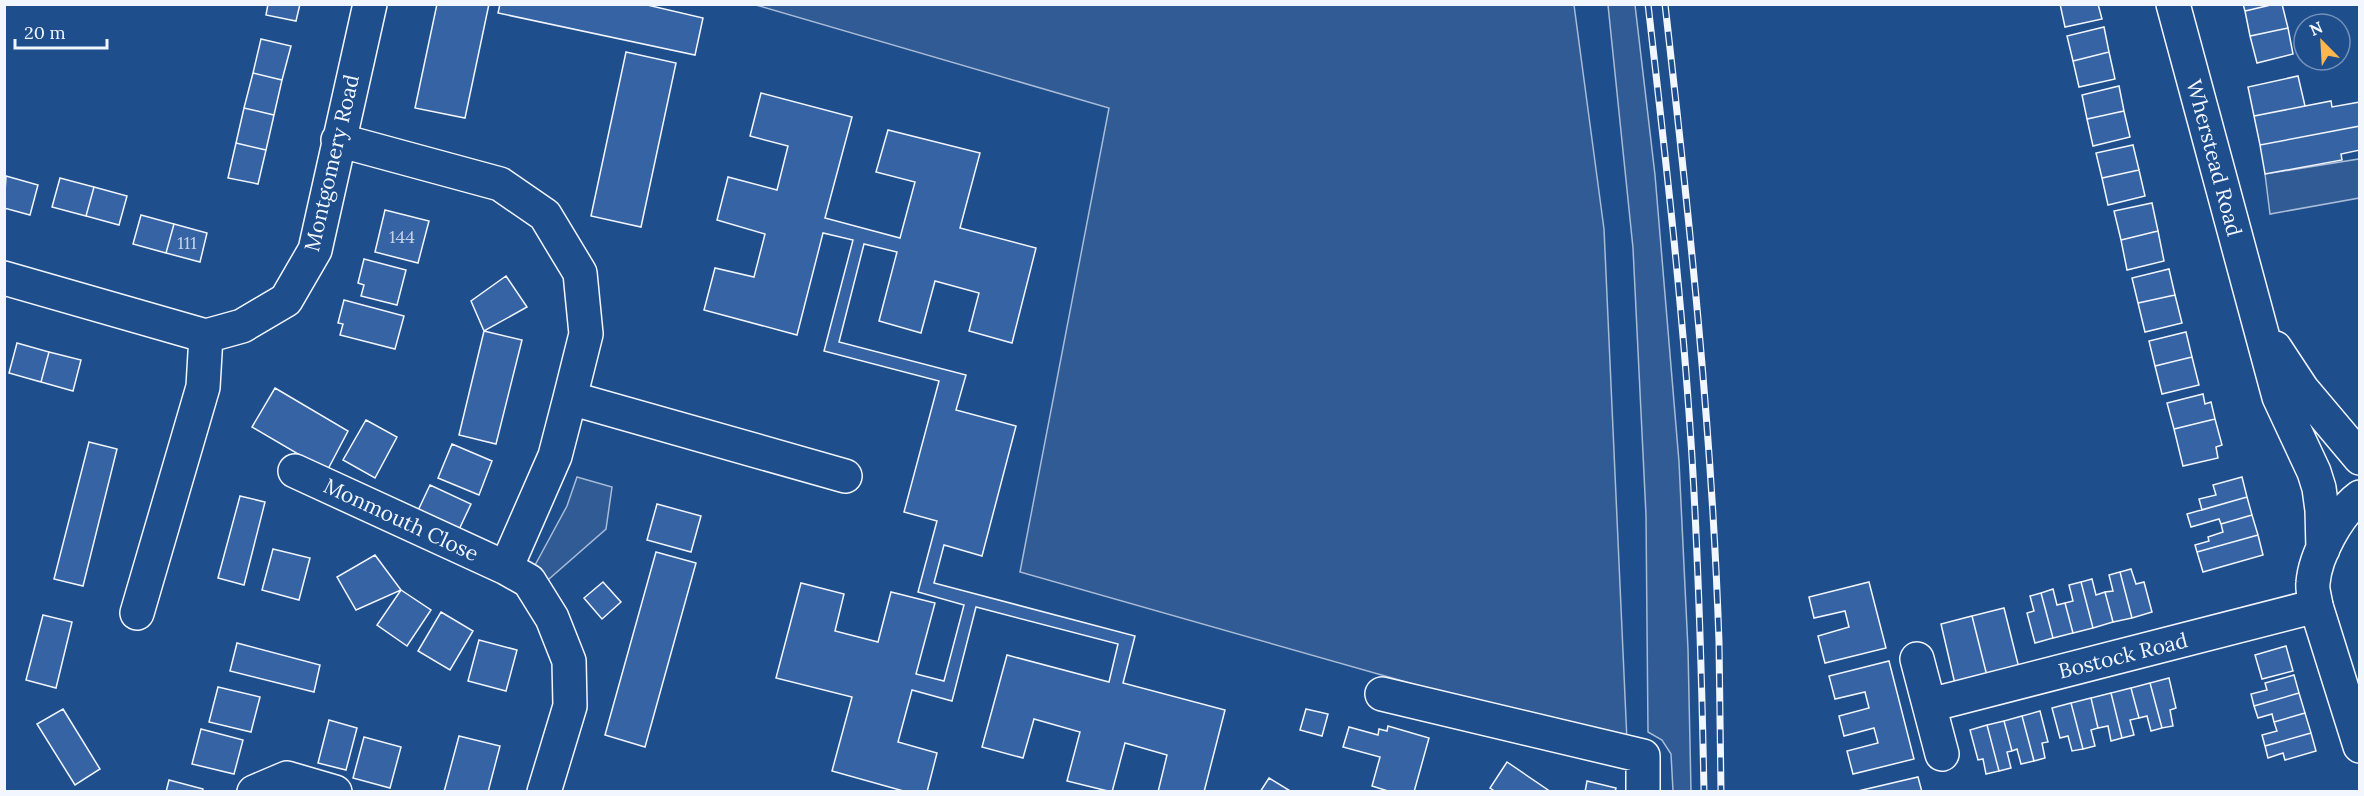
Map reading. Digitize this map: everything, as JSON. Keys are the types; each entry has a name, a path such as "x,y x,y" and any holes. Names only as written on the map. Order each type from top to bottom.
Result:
{"street":[{"name":"Montgomery Road","path":"207,336 242,326 286,300 315,250 370,4"},
{"name":"Wherstead Road","path":"2174,4 2279,398 2314,472 2319,488 2323,549"},
{"name":"Monmouth Close","path":"338,140 500,184 544,215 580,273 586,334 570,398 555,456 506,568"},
{"path":"4,278 207,336 203,387 137,613"},
{"name":"Wherstead Road","path":"2255,312 2280,357 2302,389 2360,458"},
{"path":"570,398 845,476"},
{"name":"Monmouth Close","path":"295,471 506,568 529,581 552,618 569,660 570,706 544,792"},
{"name":"Wherstead Road","path":"2360,497 2343,514 2323,549 2314,575 2313,586 2316,606 2360,746"},
{"name":"Bostock Road","path":"1930,705 2316,606"},
{"path":"1917,658 1942,754"},
{"path":"1382,694 1643,756 1643,792"},
{"path":"254,792 287,778 335,792"}],"shaded area":[{"path":"756,5 1574,5 1604,229 1627,741 1480,703 1020,572 1109,108"},
{"path":"1608,5 1635,5 1655,175 1679,462 1688,649 1691,791 1673,791 1671,754 1662,740 1648,732 1646,515 1633,248"},
{"path":"2359,159 2359,198 2270,214 2265,174"},
{"path":"577,477 612,487 606,529 541,586 534,567 567,506"}],"building":[{"path":"268,4 300,4 296,21 266,15"},
{"path":"437,4 489,4 465,118 415,108"},
{"path":"500,4 643,4 703,18 695,55 498,13"},
{"path":"2060,4 2098,4 2102,19 2065,27"},
{"path":"2243,4 2275,4 2245,11"},
{"path":"2282,4 2288,28 2250,36 2245,11"},
{"path":"2104,27 2109,52 2073,61 2067,36"},
{"path":"2288,28 2292,54 2257,63 2250,36"},
{"path":"261,39 291,46 282,80 253,73"},
{"path":"626,52 676,63 641,227 591,216"},
{"path":"2109,52 2115,79 2079,87 2073,61"},
{"path":"253,73 282,80 274,115 244,108"},
{"path":"2298,76 2305,106 2254,116 2248,87"},
{"path":"2119,86 2124,111 2087,119 2082,95"},
{"path":"761,93 852,117 825,218 900,238 915,182 876,172 888,130 980,153 960,228 1036,248 1012,343 969,331 979,293 935,281 921,333 879,321 897,252 864,244 839,342 966,375 956,410 1016,426 982,556 944,545 934,583 1135,636 1123,683 1225,710 1204,792 1158,792 1167,755 1125,743 1112,792 1067,781 1080,732 1034,719 1023,758 982,747 1007,655 1109,682 1118,644 976,607 952,701 912,690 898,742 937,753 927,792 907,792 832,771 852,697 776,678 801,583 844,594 835,631 878,642 891,592 935,603 916,674 944,681 964,605 918,592 937,521 904,512 939,381 824,351 853,240 823,233 797,335 704,310 715,268 754,277 765,234 717,220 728,177 777,190 788,146 750,136"},
{"path":"2331,101 2332,107 2360,102 2360,126 2260,145 2254,116"},
{"path":"244,108 274,115 266,150 236,143"},
{"path":"2124,111 2130,137 2093,146 2087,119"},
{"path":"2360,126 2360,150 2341,154 2342,160 2265,174 2260,145"},
{"path":"236,143 266,150 258,184 228,178"},
{"path":"2133,145 2139,170 2102,178 2096,153"},
{"path":"2139,170 2145,196 2108,205 2102,178"},
{"path":"6,176 38,185 30,215 4,208"},
{"path":"60,178 94,187 86,216 52,207"},
{"path":"94,187 127,196 119,225 86,216"},
{"path":"2152,203 2158,231 2121,240 2114,211"},
{"path":"385,210 429,221 418,263 375,252"},
{"path":"141,215 174,224 166,253 133,244"},
{"path":"174,224 207,233 200,262 166,253"},
{"path":"2158,231 2164,261 2127,270 2121,240"},
{"path":"364,259 406,270 397,305 361,296 364,285 358,283"},
{"path":"2169,269 2175,295 2138,303 2132,278"},
{"path":"506,276 527,307 484,331 471,301"},
{"path":"2175,295 2182,323 2145,332 2138,303"},
{"path":"344,300 404,316 395,349 340,335 343,324 338,323"},
{"path":"484,331 522,340 496,444 459,435"},
{"path":"2186,332 2192,357 2155,366 2149,341"},
{"path":"17,343 49,352 41,382 9,373"},
{"path":"49,352 81,360 73,391 41,382"},
{"path":"2192,357 2199,385 2162,394 2155,366"},
{"path":"275,388 348,431 327,471 252,427"},
{"path":"2203,394 2205,404 2211,402 2215,419 2174,429 2167,403"},
{"path":"2215,419 2222,445 2216,447 2218,458 2183,466 2174,429"},
{"path":"366,420 397,437 375,478 343,460"},
{"path":"89,442 117,449 83,586 54,579"},
{"path":"452,444 492,461 479,495 438,478"},
{"path":"2242,477 2247,497 2202,510 2199,499 2216,495 2213,485"},
{"path":"430,485 471,504 455,538 414,519"},
{"path":"240,496 265,502 244,585 218,578"},
{"path":"2247,497 2252,515 2221,524 2219,519 2191,527 2187,514"},
{"path":"657,504 701,516 691,552 647,540"},
{"path":"2252,515 2258,535 2197,552 2195,545 2209,541 2208,537 2223,532 2221,524"},
{"path":"2258,535 2263,555 2203,572 2197,552"},
{"path":"273,549 310,558 299,600 262,590"},
{"path":"656,552 696,563 645,747 605,735"},
{"path":"375,555 401,590 356,610 337,577"},
{"path":"2131,569 2136,584 2144,582 2152,612 2132,618 2120,572"},
{"path":"2120,572 2132,618 2113,622 2105,592 2113,591 2109,575"},
{"path":"2092,579 2096,595 2105,592 2113,622 2093,628 2081,582"},
{"path":"603,582 621,602 602,619 584,598"},
{"path":"1869,582 1886,648 1825,663 1818,636 1849,627 1845,611 1814,618 1809,597"},
{"path":"2081,582 2093,628 2073,633 2065,603 2073,601 2069,585"},
{"path":"2053,589 2057,605 2065,603 2073,633 2053,638 2041,593"},
{"path":"401,590 431,610 407,646 377,625"},
{"path":"2041,593 2053,638 2035,643 2027,613 2034,611 2030,596"},
{"path":"2004,608 2019,668 1987,676 1972,616"},
{"path":"441,612 473,631 450,670 418,651"},
{"path":"43,615 72,622 56,688 26,680"},
{"path":"1972,616 1987,676 1955,684 1941,624"},
{"path":"479,640 517,650 506,691 468,681"},
{"path":"237,643 320,665 314,692 230,671"},
{"path":"2286,646 2293,671 2262,679 2255,655"},
{"path":"1889,661 1914,759 1853,774 1847,751 1878,743 1874,728 1844,736 1839,716 1869,708 1865,692 1835,699 1829,676"},
{"path":"2294,675 2299,693 2254,706 2251,694 2267,690 2265,683"},
{"path":"2169,678 2176,708 2170,710 2173,726 2162,728 2150,683"},
{"path":"2150,683 2162,728 2151,731 2147,716 2139,718 2131,688"},
{"path":"218,687 260,697 251,732 209,722"},
{"path":"2131,688 2139,718 2130,720 2134,735 2122,738 2111,693"},
{"path":"2111,693 2122,738 2111,741 2108,726 2098,728 2091,698"},
{"path":"2299,693 2305,713 2274,722 2272,714 2258,718 2254,706"},
{"path":"2091,698 2098,728 2091,730 2095,746 2083,749 2071,703"},
{"path":"2071,703 2083,749 2072,751 2068,736 2060,738 2052,708"},
{"path":"63,709 100,769 75,785 37,724"},
{"path":"1306,709 1328,714 1322,736 1300,730"},
{"path":"2040,711 2048,742 2042,743 2045,758 2034,761 2022,716"},
{"path":"2305,713 2311,733 2265,746 2262,735 2277,731 2274,722"},
{"path":"2022,716 2034,761 2021,764 2017,749 2012,751 2004,721"},
{"path":"329,720 357,728 346,770 318,763"},
{"path":"2004,721 2012,751 2007,752 2011,768 1999,771 1987,725"},
{"path":"1987,725 1999,771 1986,774 1983,759 1978,760 1970,730"},
{"path":"1388,726 1429,738 1414,792 1391,792 1372,786 1380,757 1343,747 1349,727 1378,735 1379,729 1387,731"},
{"path":"201,729 243,740 234,774 192,764"},
{"path":"2311,733 2316,751 2285,760 2283,753 2268,758 2265,746"},
{"path":"459,736 500,746 488,792 444,792"},
{"path":"364,737 401,747 390,788 353,778"},
{"path":"1507,762 1551,792 1496,792 1490,788"},
{"path":"1918,777 1922,792 1858,791"},
{"path":"1269,778 1292,792 1260,792"},
{"path":"169,780 203,789 202,792 166,792"},
{"path":"1587,781 1616,788 1615,792 1585,792"}],"railway":[{"path":"1648,4 1685,356 1699,593 1704,792"},
{"path":"1665,4 1691,243 1711,482 1719,642 1721,792"}]}
